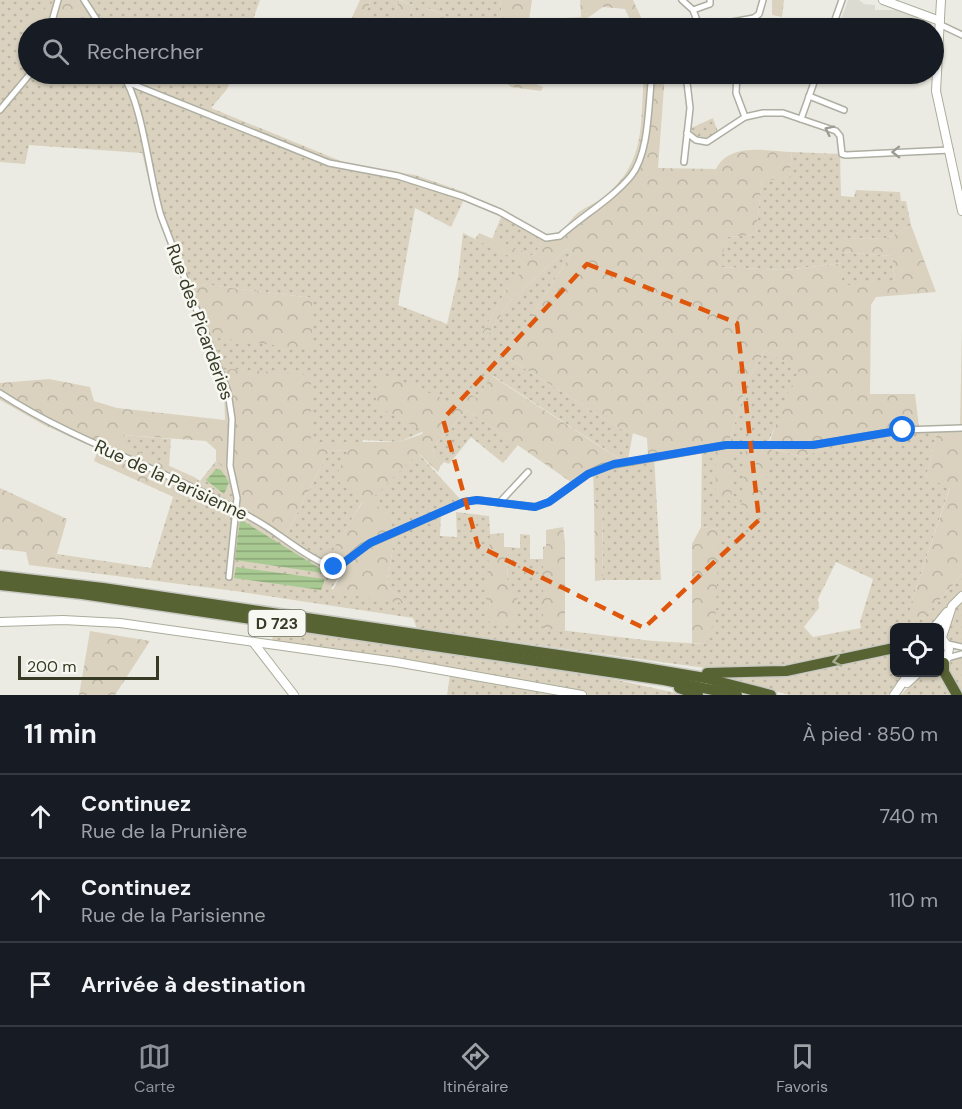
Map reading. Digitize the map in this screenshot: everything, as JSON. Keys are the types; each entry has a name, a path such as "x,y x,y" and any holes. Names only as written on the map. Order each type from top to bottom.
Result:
{"highway":[{"name":"D 723","path":"0,576 103,588 671,672 771,695"},
{"name":"D 723","path":"0,585 82,594 633,675 736,695"},
{"path":"671,672 679,670 741,674 786,671 890,649"},
{"path":"944,672 957,695"},
{"path":"633,675 642,681 698,695"}],"street":[{"path":"53,18 58,0"},
{"path":"84,0 96,18"},
{"path":"682,0 693,10 696,18"},
{"path":"693,10 710,4 710,0"},
{"path":"754,18 759,14 764,0"},
{"path":"836,18 842,0"},
{"path":"939,18 941,0"},
{"path":"887,1 929,18"},
{"path":"944,25 962,35"},
{"path":"0,110 22,84"},
{"name":"Rue des Picarderies","path":"128,84 134,98 155,197 228,392 232,419 230,466 236,488 229,577"},
{"path":"132,84 329,163 398,176 464,197 546,238 553,238 623,184 635,170 650,110 651,84"},
{"path":"684,162 690,108 687,84"},
{"path":"736,84 736,94 745,117"},
{"path":"801,119 813,84"},
{"path":"936,84 940,118 950,150 962,211"},
{"path":"809,96 844,110"},
{"path":"687,133 699,142 711,142 745,117 776,112 836,131 840,136 842,154 950,150"},
{"name":"Rue de la Parisienne","path":"0,393 38,418 236,508 334,567 342,565 362,547 464,502 477,500 499,503"},
{"path":"499,503 535,507 549,502 588,474 602,467 726,445 813,445 903,430 962,428"},
{"path":"499,503 528,472"},
{"path":"937,623 962,596"},
{"path":"944,628 952,606"},
{"path":"0,622 92,620 396,662 582,695"},
{"path":"0,629 24,622"},
{"path":"944,639 948,644 962,647"},
{"path":"258,642 268,663 294,695"},
{"path":"944,662 948,644"},
{"path":"944,662 962,654"},
{"path":"897,692 907,677"},
{"path":"897,692 914,677"}],"highlighted area":[{"path":"587,264 737,323 759,520 644,628 478,546 443,419"}],"shaded area":[{"path":"848,0 859,0 864,4 875,5 875,10 896,10 918,18 842,18"},
{"path":"216,469 221,470 229,482 224,494 206,480"},
{"path":"240,519 324,571 323,573 235,560"},
{"path":"236,567 325,579 321,590 234,578"}],"green space":[{"path":"0,0 56,0 35,18 18,18 18,84 229,84 211,108 348,164 415,175 467,193 451,227 415,208 398,305 447,324 458,277 463,233 528,265 505,292 481,335 486,338 511,300 567,249 572,253 505,356 621,429 633,433 628,459 654,455 661,580 603,580 602,502 594,503 593,469 604,463 620,459 493,376 476,398 454,403 376,405 424,431 399,442 363,440 362,444 311,442 217,370 206,340 219,338 312,298 184,282 159,221 142,153 29,145 25,164 0,162"},
{"path":"56,0 81,0 93,18 34,18"},
{"path":"81,0 260,0 254,18 93,18"},
{"path":"360,0 371,0 363,18 352,18"},
{"path":"371,0 400,0 392,18 363,18"},
{"path":"400,0 413,6 409,18 392,18"},
{"path":"401,0 500,0 503,18 445,18 445,15 427,8 424,18 409,18 413,6"},
{"path":"500,0 532,0 529,18 503,18"},
{"path":"580,0 633,0 641,18 629,18 625,9 603,7 587,18 564,18 581,17"},
{"path":"772,0 784,0 782,17 772,15"},
{"path":"426,8 445,15 445,18 424,18"},
{"path":"508,84 536,84 543,87 541,91 511,87"},
{"path":"643,84 664,84 658,168 716,169 722,160 739,151 792,152 789,180 762,180 756,235 727,237 719,267 786,270 842,263 842,286 875,281 895,281 892,256 840,252 839,239 889,238 911,225 936,292 876,297 871,305 870,394 915,394 919,427 831,439 830,447 802,457 772,448 758,517 741,508 746,446 768,446 786,397 799,372 765,350 747,383 730,439 735,439 731,502 716,491 716,445 648,456 647,438 621,429 505,356 572,253 567,249 511,300 486,338 481,335 505,292 527,265 475,239 479,233 533,256 547,235 561,231 575,215 604,197 618,184 634,156 641,126"},
{"path":"713,118 718,132 709,139 694,135 691,128"},
{"path":"792,152 840,154 841,196 854,197 856,190 900,192 901,201 906,201 911,225 889,238 840,239 840,252 892,256 895,281 875,281 842,287 841,263 786,270 718,267 727,237 756,235 762,179 789,179"},
{"path":"504,210 547,235 533,256 492,239"},
{"path":"184,282 312,298 312,350 219,338 206,340"},
{"path":"962,327 962,574 923,619 910,615 910,606 950,488 926,477 939,426 960,425"},
{"path":"765,350 800,372 769,440 758,517 771,448 802,457 830,447 830,439 889,429 939,426 926,477 950,487 910,606 910,614 923,619 962,574 962,643 949,640 946,632 956,609 949,605 932,623 890,623 890,677 903,677 888,695 789,695 721,677 713,669 417,629 413,618 235,591 53,568 57,554 151,568 173,497 178,499 190,492 210,488 200,481 216,461 237,480 240,506 286,535 329,451 349,450 362,502 328,559 344,569 331,589 405,603 387,586 394,539 370,500 418,453 461,500 441,511 440,536 457,537 456,512 489,516 490,534 507,587 508,547 520,548 520,534 530,535 530,559 543,559 543,628 653,641 706,644 719,529 701,527 702,447 734,447 734,439 730,439 747,383","holes":["836,562 873,579 860,622 861,628 813,637 804,627 819,608 818,599"]},
{"path":"233,369 311,375 311,442 399,442 422,434 423,431 375,405 380,373 454,403 465,391 476,398 492,376 621,460 604,463 571,482 467,410 433,447 434,456 441,465 438,472 418,453 371,500 388,516 394,539 387,586 406,604 332,592 344,569 327,559 362,503 335,478 349,450 329,451 286,535 240,506 237,480 216,461 216,450 206,441 123,435 121,444 194,477 210,488 207,501 190,492 178,499 94,461 98,449 44,425 0,400 0,383 49,379 90,387 94,401 117,408 225,420 224,388 217,370"},
{"path":"467,410 518,445 503,463 471,437 449,464 444,462 441,465 434,456 433,447"},
{"path":"123,435 171,439 169,466 120,444"},
{"path":"0,488 67,519 53,568 29,565 26,552 0,549"},
{"path":"602,502 603,580 595,581 594,503"},
{"path":"563,527 565,631 543,628 543,547 546,546 546,530"},
{"path":"701,527 719,529 716,612 707,644 692,643 692,544"},
{"path":"504,533 504,547 508,547 507,587 517,588 518,625 485,621 490,534"},
{"path":"274,627 608,678 685,695 447,695 450,675 271,648"},
{"path":"90,631 150,641 115,695 79,695"},
{"path":"962,657 962,695 901,695 922,677 944,677 944,668 952,660"}],"route":[{"path":"334,567 342,565 355,552 370,543 464,502 477,500 535,507 549,502 588,474 614,464 726,445 813,445 903,430"}]}
